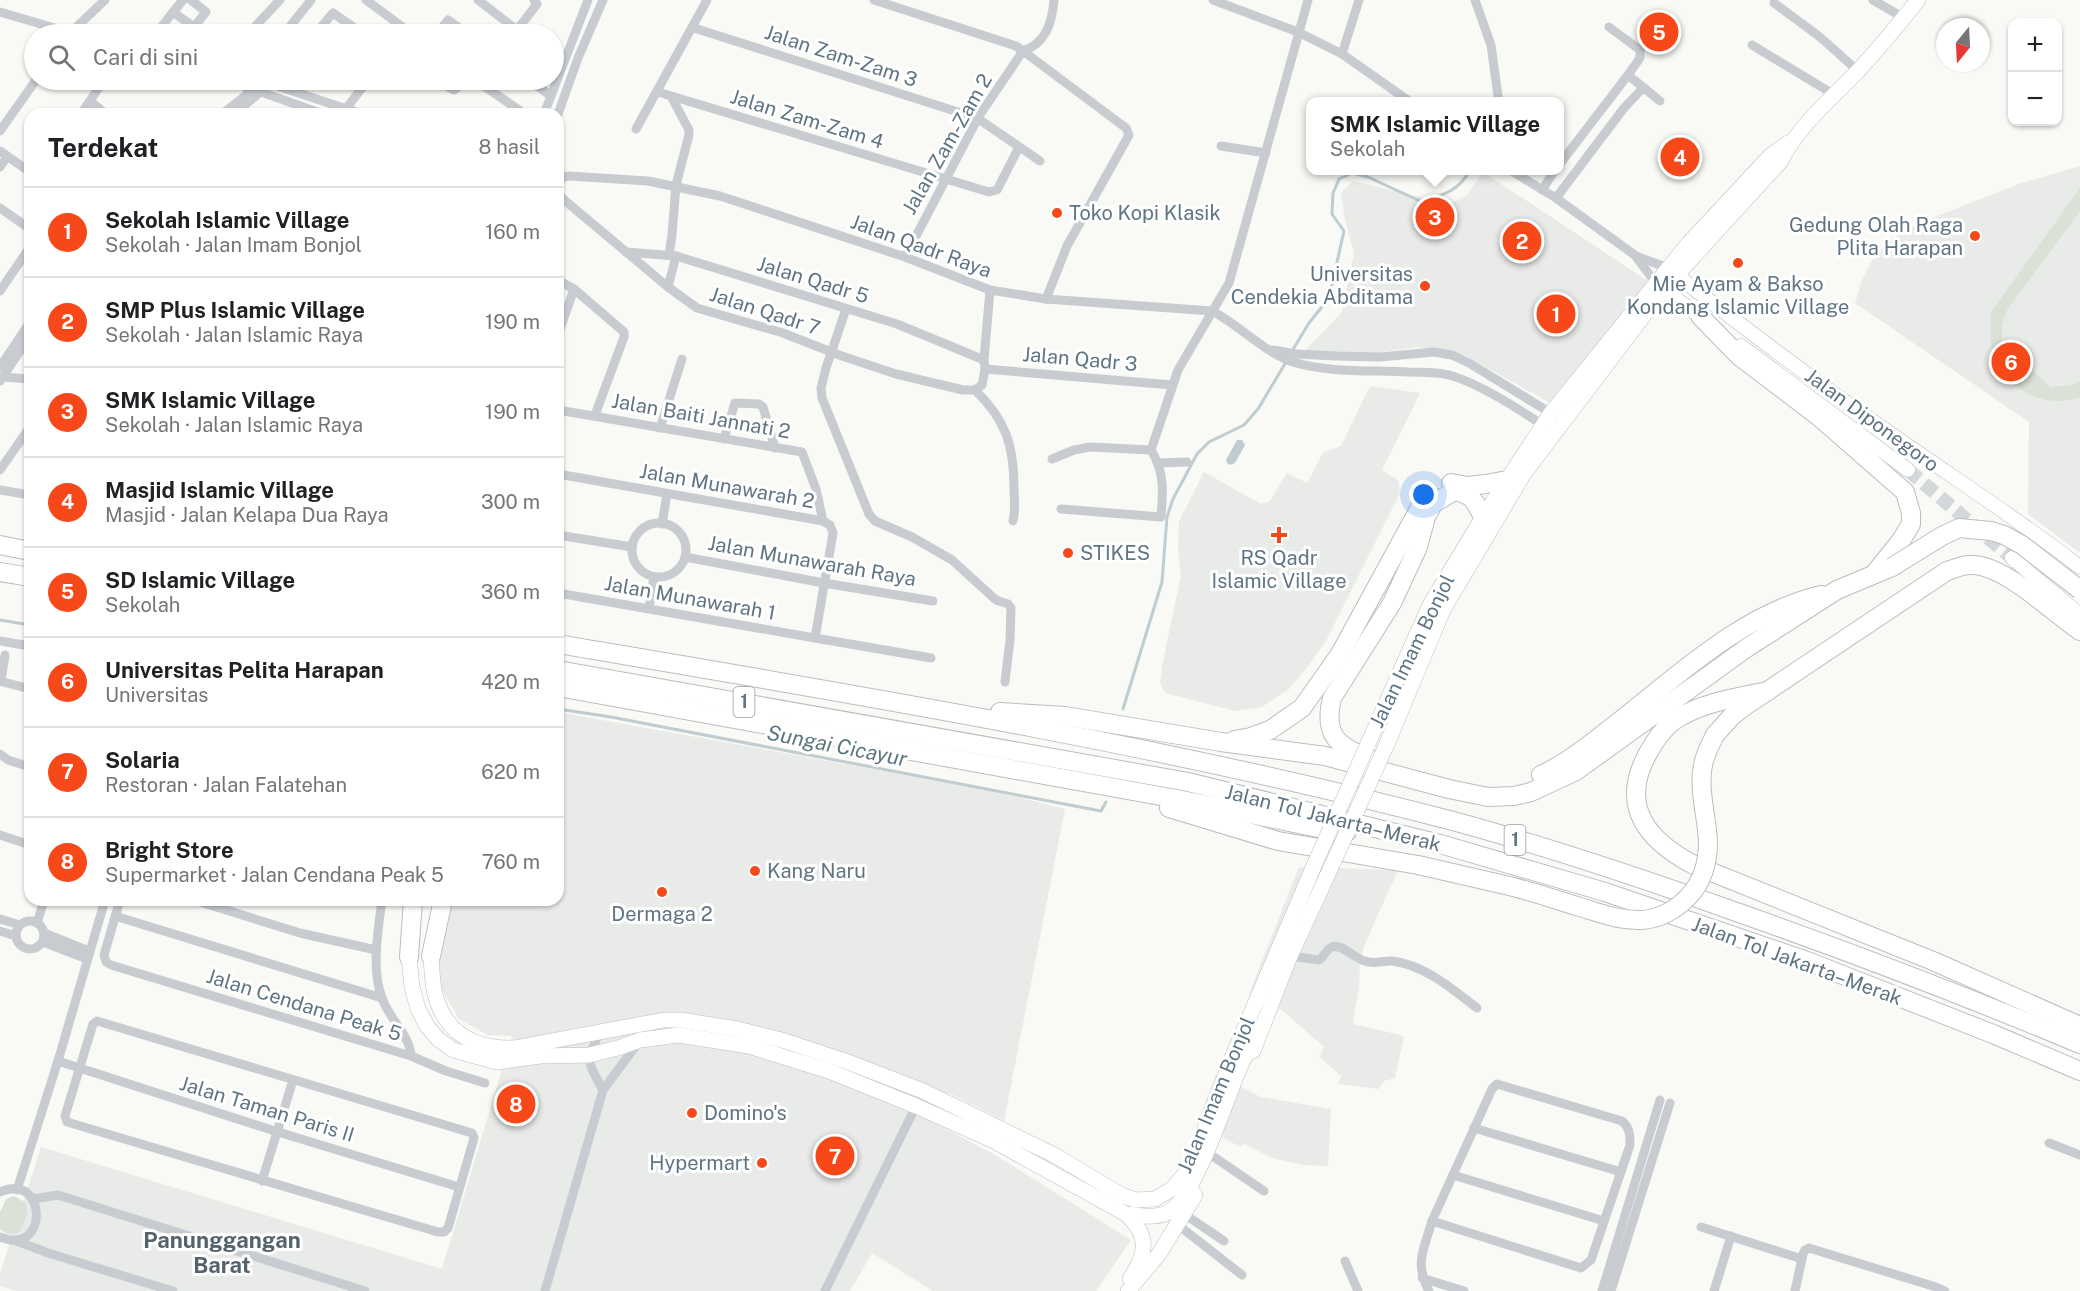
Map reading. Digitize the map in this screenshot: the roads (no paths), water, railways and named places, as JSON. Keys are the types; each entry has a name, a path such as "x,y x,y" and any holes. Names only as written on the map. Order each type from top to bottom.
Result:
{"highway":[{"path":"1700,316 1739,356 1818,416 1905,492 1911,513 1911,524 1873,575"},
{"path":"1221,742 1245,739 1270,730 1302,708 1340,654 1428,494 1438,486 1449,483 1468,486 1507,480"},
{"path":"1468,486 1487,511"},
{"path":"1487,511 1465,493 1454,491 1433,504 1426,517 1418,547 1392,603 1332,698 1329,711 1330,727 1334,738 1340,745 1384,764 1447,781 1478,786 1520,786 1559,767 1713,647 1742,629 1795,601 1837,590 1892,567 1959,528 1991,531 2004,535 2022,545 2080,590"},
{"path":"0,545 24,550"},
{"path":"1051,776 1153,803 1278,841 1418,866 1501,884 1611,916 1632,920 1655,917 1668,913 1682,904 1696,889 1703,876 1708,842 1703,767 1715,735 1731,717 1768,691 1947,571 1970,565 1991,568 2016,583 2080,631"},
{"path":"0,572 24,576"},
{"path":"929,708 1065,716 1221,742 1325,756 1449,789 1488,797 1514,796 1531,792 1576,771 1748,647 1837,590"},
{"name":"Jalan Tol Jakarta–Merak","path":"564,645 929,708 1235,768 1455,822 1578,858 1820,941 2002,1011 2080,1044"},
{"name":"Jalan Tol Jakarta–Merak","path":"564,671 1188,782 1440,843 1605,892 1807,962 1994,1034 2080,1071"},
{"path":"564,688 1177,799 1328,830 1440,843"},
{"path":"1768,691 1690,712 1677,718 1653,743 1636,782 1636,796 1643,823 1657,841 1694,865 1933,961 2080,1026"},
{"path":"409,957 413,906"},
{"path":"431,956 442,906"}],"main road":[{"name":"Jalan Imam Bonjol","path":"1128,1291 1154,1261 1181,1220 1214,1158 1249,1068 1252,1036 1313,868 1430,605 1487,511 1507,480 1659,286 1733,204 1770,156 1791,141 1833,94 1858,71 1918,0"},
{"name":"Jalan Imam Bonjol","path":"431,956 435,993 446,1020 459,1033 475,1043 514,1048 656,1021 681,1020 737,1029 830,1063 923,1091 1056,1156 1123,1196 1136,1200 1155,1199 1164,1195 1184,1175 1193,1159 1252,1036 1387,744 1443,610 1553,423"},
{"name":"Jalan Imam Bonjol","path":"409,957 412,987 418,1009 427,1026 438,1039 453,1050 497,1062 540,1056 589,1055 640,1040 678,1035 749,1046 830,1063 916,1106 994,1141 1110,1203 1126,1214"},
{"path":"1126,1214 1149,1217 1167,1213 1176,1207 1192,1183 1217,1127 1252,1036"},
{"path":"1121,1291 1138,1266 1143,1252 1143,1236 1138,1225 1126,1214"}],"street":[{"path":"81,24 105,0"},
{"path":"164,24 183,0"},
{"path":"190,0 206,12 196,24"},
{"path":"257,24 280,0"},
{"path":"292,24 310,0"},
{"path":"366,0 398,24"},
{"path":"478,0 509,24"},
{"path":"522,24 537,4 534,0"},
{"path":"564,62 588,0"},
{"path":"636,129 694,28 707,0"},
{"path":"874,0 1016,46 1126,128 1129,135 1067,246 1046,299"},
{"name":"Jalan Zam-Zam 2","path":"905,257 977,118 1023,51 1033,48 1046,35 1053,14 1054,0"},
{"path":"1214,0 1298,32 1342,54 1402,97"},
{"path":"1061,509 1161,517 1163,490 1159,463 1151,450 1178,369 1229,283 1308,0"},
{"path":"1342,54 1359,0"},
{"path":"1475,0 1491,45 1498,96"},
{"path":"1873,0 1905,18"},
{"path":"560,108 600,1"},
{"path":"1774,3 1820,37 1858,71"},
{"path":"173,12 190,24"},
{"path":"0,23 3,13 39,24"},
{"path":"324,24 333,13 347,24"},
{"path":"1564,160 1640,58 1640,50 1609,27"},
{"name":"Jalan Zam-Zam 3","path":"694,28 977,118 1040,161"},
{"path":"1752,45 1833,94"},
{"path":"1628,75 1660,101"},
{"path":"1556,198 1624,108 1643,88"},
{"path":"0,131 29,90"},
{"path":"85,108 97,90"},
{"path":"229,108 251,90"},
{"path":"254,90 303,108"},
{"path":"242,108 262,93 262,90"},
{"path":"290,90 337,108"},
{"path":"346,108 360,90"},
{"path":"490,90 516,108"},
{"path":"543,90 551,96"},
{"path":"546,108 553,90"},
{"name":"Jalan Zam-Zam 4","path":"658,92 989,192 994,192 1019,147"},
{"path":"668,287 676,185 689,130 672,98"},
{"path":"318,108 320,100"},
{"path":"90,101 99,108"},
{"path":"1221,146 1266,153"},
{"path":"0,167 4,154 24,168"},
{"path":"1517,175 1556,198 1636,256 1672,272"},
{"path":"1542,190 1553,175"},
{"name":"Jalan Qadr Raya","path":"564,177 648,181 720,196 905,257 990,290 1046,299 1212,311 1276,352 1294,358 1307,366 1449,375 1553,423"},
{"name":"Jalan Qadr 7","path":"564,202 668,287 698,308 783,333 835,354 916,380 963,390 978,388"},
{"path":"1,211 24,225"},
{"name":"Jalan Qadr 5","path":"626,252 672,255 897,324 985,364"},
{"path":"1636,256 1659,286"},
{"path":"0,291 24,257"},
{"name":"Jalan Diponegoro","path":"1672,272 1856,409 2044,539 2080,567"},
{"path":"564,283 574,289 624,332 595,415"},
{"name":"Jalan Diponegoro","path":"1659,286 1908,470"},
{"path":"564,318 574,289"},
{"path":"990,290 985,364 978,388 991,405 1010,441 1016,504 1013,521"},
{"path":"846,309 835,354 826,368 821,388 822,398 869,514 875,521 912,537 952,560 996,600 1008,604 1011,608 1010,640 1005,682"},
{"path":"0,367 24,331"},
{"path":"1,379 24,345"},
{"name":"Jalan Qadr Raya","path":"1294,358 1380,357 1434,352 1452,355 1469,363 1553,423"},
{"path":"1449,375 1452,355"},
{"path":"660,428 682,359"},
{"name":"Jalan Qadr 3","path":"985,364 1172,385"},
{"path":"1,379 24,379"},
{"path":"724,439 735,403 759,404 763,407 775,448"},
{"name":"Jalan Baiti Jannati 2","path":"564,411 802,452 816,489 823,520"},
{"path":"0,470 24,436"},
{"path":"1052,459 1074,450 1090,447 1151,450"},
{"path":"1159,463 1187,462"},
{"name":"Jalan Munawarah 2","path":"564,475 823,520 830,525 833,533 824,583"},
{"path":"0,490 24,494"},
{"path":"662,524 667,494"},
{"path":"651,524 662,524 672,527 681,535 685,545 685,557 681,566 674,573 664,577 654,577 640,570 632,555 632,547 635,537 642,529 651,524"},
{"path":"564,536 632,547"},
{"name":"Jalan Munawarah Raya","path":"685,557 933,601"},
{"path":"2012,558 2080,615"},
{"path":"649,608 654,577"},
{"path":"815,638 824,583"},
{"name":"Jalan Munawarah 1","path":"564,594 931,658"},
{"path":"0,641 24,645"},
{"path":"5,655 0,681 24,687"},
{"path":"0,754 4,761 24,766"},
{"path":"0,835 24,843"},
{"path":"42,906 37,922 44,938 88,955"},
{"path":"17,1190 62,1062 88,955 103,906"},
{"path":"118,906 115,916 382,998"},
{"path":"213,906 300,933 376,950"},
{"path":"380,906 376,950 382,998 402,1034 411,1045 411,1056"},
{"name":"Jalan Cendana Peak 5","path":"115,916 104,955 106,962 111,965 411,1056 446,1071 485,1083"},
{"path":"0,920 20,925 28,921 37,922"},
{"path":"20,925 16,936 19,944 27,949 36,948 44,938"},
{"path":"0,931 16,936"},
{"path":"1290,956 1319,960 1327,950 1338,946 1363,961 1375,964 1390,961 1403,964 1427,973 1477,1008"},
{"path":"101,1022 293,1080 472,1133 474,1138 448,1228 444,1232 438,1232 67,1122 65,1116 93,1024 101,1022"},
{"path":"600,1031 589,1055 590,1066 603,1090"},
{"path":"545,1291 603,1090 640,1040"},
{"name":"Jalan Taman Paris II","path":"62,1062 459,1186"},
{"path":"262,1180 293,1080"},
{"path":"1429,1291 1422,1278 1420,1264 1432,1221 1494,1086 1502,1084 1622,1121 1627,1126 1630,1145 1591,1260 1581,1268 1432,1221"},
{"path":"1602,1291 1665,1101 1611,1291"},
{"path":"825,1291 916,1106"},
{"path":"1474,1128 1621,1172"},
{"path":"2049,1143 2080,1155"},
{"path":"1214,1158 1264,1191"},
{"path":"1453,1175 1604,1221"},
{"path":"0,1192 22,1191 32,1199 37,1210 37,1222 25,1236 14,1240 1,1240"},
{"path":"32,1199 58,1195 365,1291"},
{"path":"1181,1220 1224,1241"},
{"path":"1181,1220 1242,1275"},
{"path":"1701,1227 1802,1259"},
{"path":"1714,1291 1731,1236"},
{"path":"14,1240 48,1253 173,1291"},
{"path":"1795,1291 1805,1250 1816,1249 1945,1291"},
{"path":"1345,1261 1358,1291"},
{"path":"1422,1278 1464,1291"}],"waterway":[{"name":"Sungai Cicayur","path":"1292,351 1309,323 1329,298 1344,231 1332,214 1333,193 1339,179 1348,175"},
{"name":"Sungai Cicayur","path":"1360,175 1422,202 1456,188 1467,175"},
{"name":"Sungai Cicayur","path":"1123,709 1162,582 1167,517 1173,499 1197,454 1209,442 1244,425 1258,409 1286,362"},
{"name":"Sungai Cicayur","path":"0,620 24,624"},
{"name":"Sungai Cicayur","path":"564,710 1101,811 1106,802"}],"tunnel":[{"path":"1908,470 2012,558"}],"place":[{"name":"SD Islamic Village","path":"1659,32"},
{"name":"Masjid Islamic Village","path":"1680,157"},
{"name":"Toko Kopi Klasik","path":"1057,213"},
{"name":"SMK Islamic Village","path":"1435,217"},
{"name":"Gedung Olah Raga Plita Harapan","path":"1975,236"},
{"name":"SMP Plus Islamic Village","path":"1522,241"},
{"name":"Mie Ayam & Bakso Kondang Islamic Village","path":"1738,263"},
{"name":"Universitas Cendekia Abditama","path":"1425,286"},
{"name":"Sekolah Islamic Village","path":"1556,314"},
{"name":"Universitas Pelita Harapan","path":"2011,362"},
{"name":"RS Qadr Islamic Village","path":"1279,535"},
{"name":"STIKES","path":"1068,553"},
{"name":"Kang Naru","path":"755,871"},
{"name":"Dermaga 2","path":"662,892"},
{"name":"Bright Store","path":"516,1104"},
{"name":"Domino's","path":"692,1113"},
{"name":"Solaria","path":"835,1156"},
{"name":"Hypermart","path":"762,1163"}],"district":[{"name":"Panunggangan Barat","path":"222,1252"}]}
